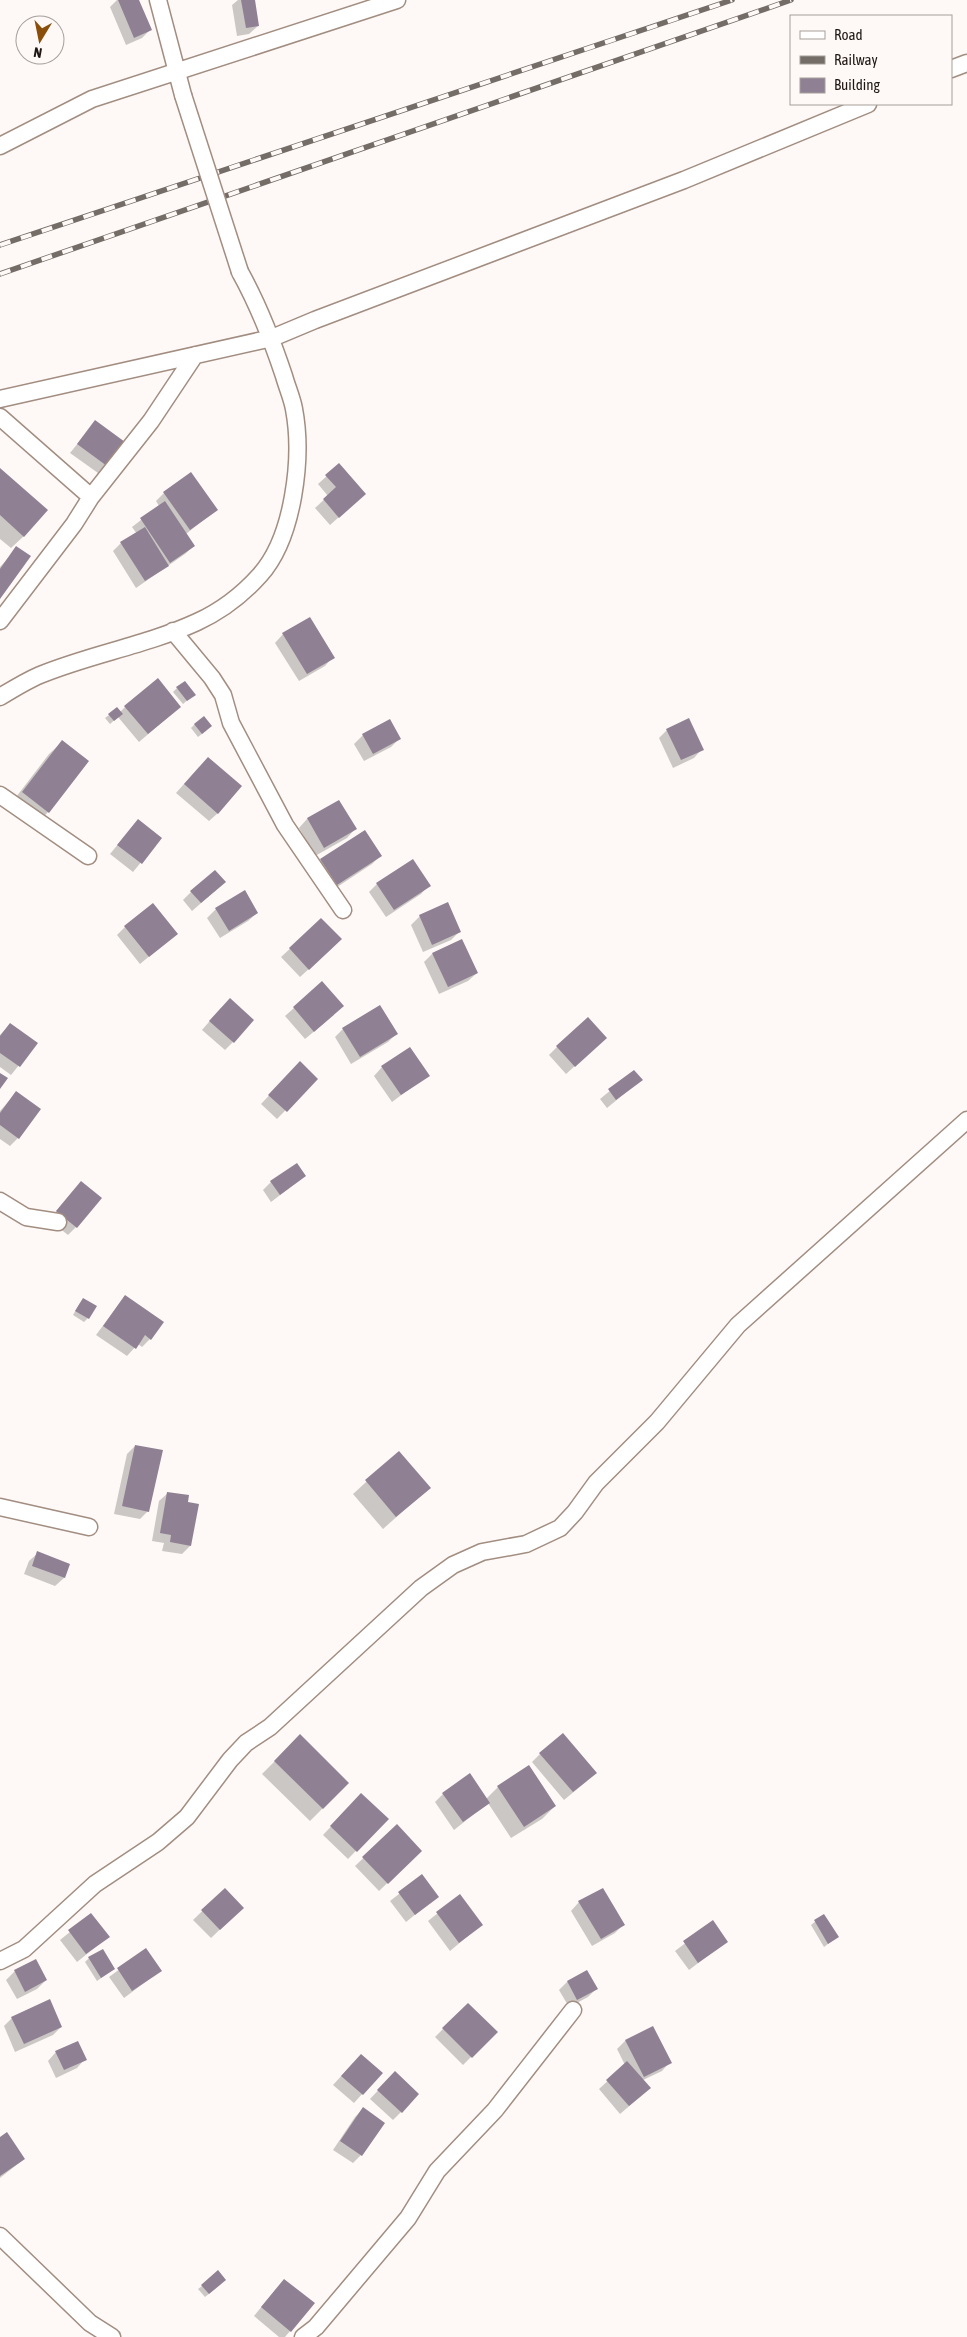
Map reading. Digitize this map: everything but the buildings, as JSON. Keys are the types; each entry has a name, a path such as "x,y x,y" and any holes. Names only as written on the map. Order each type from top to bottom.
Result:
{"street":[{"path":"0,697 39,675 197,622 230,603 261,574 278,545 292,508 298,457 294,408 272,338 240,272 183,95 158,0"},
{"path":"0,146 92,99 397,0"},
{"path":"952,70 967,63"},
{"path":"0,399 272,338 684,180 866,105"},
{"path":"0,621 74,524 91,497 152,421 195,355"},
{"path":"0,417 91,497"},
{"path":"172,631 212,678 223,695 231,723 286,825 343,910"},
{"path":"0,795 88,856"},
{"path":"0,1961 24,1949 95,1884 158,1842 187,1817 230,1760 246,1743 270,1727 421,1588 452,1565 482,1552 526,1544 560,1528 575,1512 596,1483 658,1422 738,1325 967,1120"},
{"path":"0,1201 26,1217 58,1222"},
{"path":"0,1507 89,1528"},
{"path":"303,2337 316,2327 408,2218 437,2171 495,2110 573,2010"},
{"path":"0,2236 90,2323 112,2337"}],"railway":[{"path":"0,245 732,0"},
{"path":"0,274 791,0"}]}
